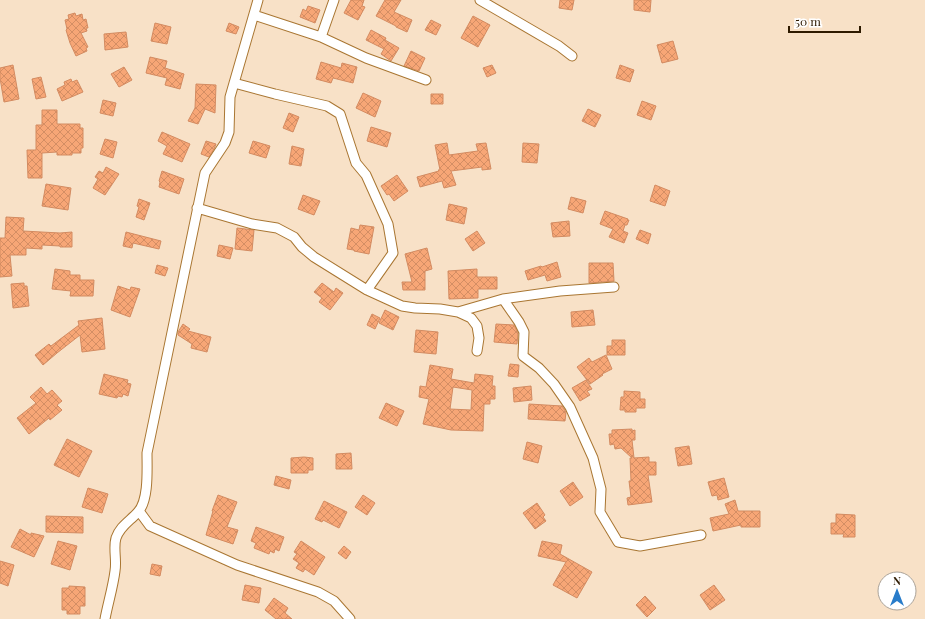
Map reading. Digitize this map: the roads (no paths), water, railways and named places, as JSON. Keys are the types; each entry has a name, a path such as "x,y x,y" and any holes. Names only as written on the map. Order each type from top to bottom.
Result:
{"street":[{"path":"105,619 116,570 116,538 122,527 139,511 144,500 147,453 205,173 225,143 229,132 230,97 258,0"},
{"path":"322,37 334,0"},
{"path":"480,0 559,46 572,56"},
{"path":"254,15 322,37 366,58 426,80"},
{"path":"234,83 327,106 340,114 356,162 366,175 388,224 393,253 367,290"},
{"path":"197,208 252,224 277,228 294,237 302,247 314,257 367,290 402,306 458,312 471,318 477,326 479,338 478,351"},
{"path":"458,312 503,299 560,291 614,287"},
{"path":"503,299 524,332 523,356 539,368 554,384 570,407 593,458 601,489 600,512 618,542 640,546 702,535"},
{"path":"139,511 150,526 237,565 318,592 334,601 350,619"}]}
